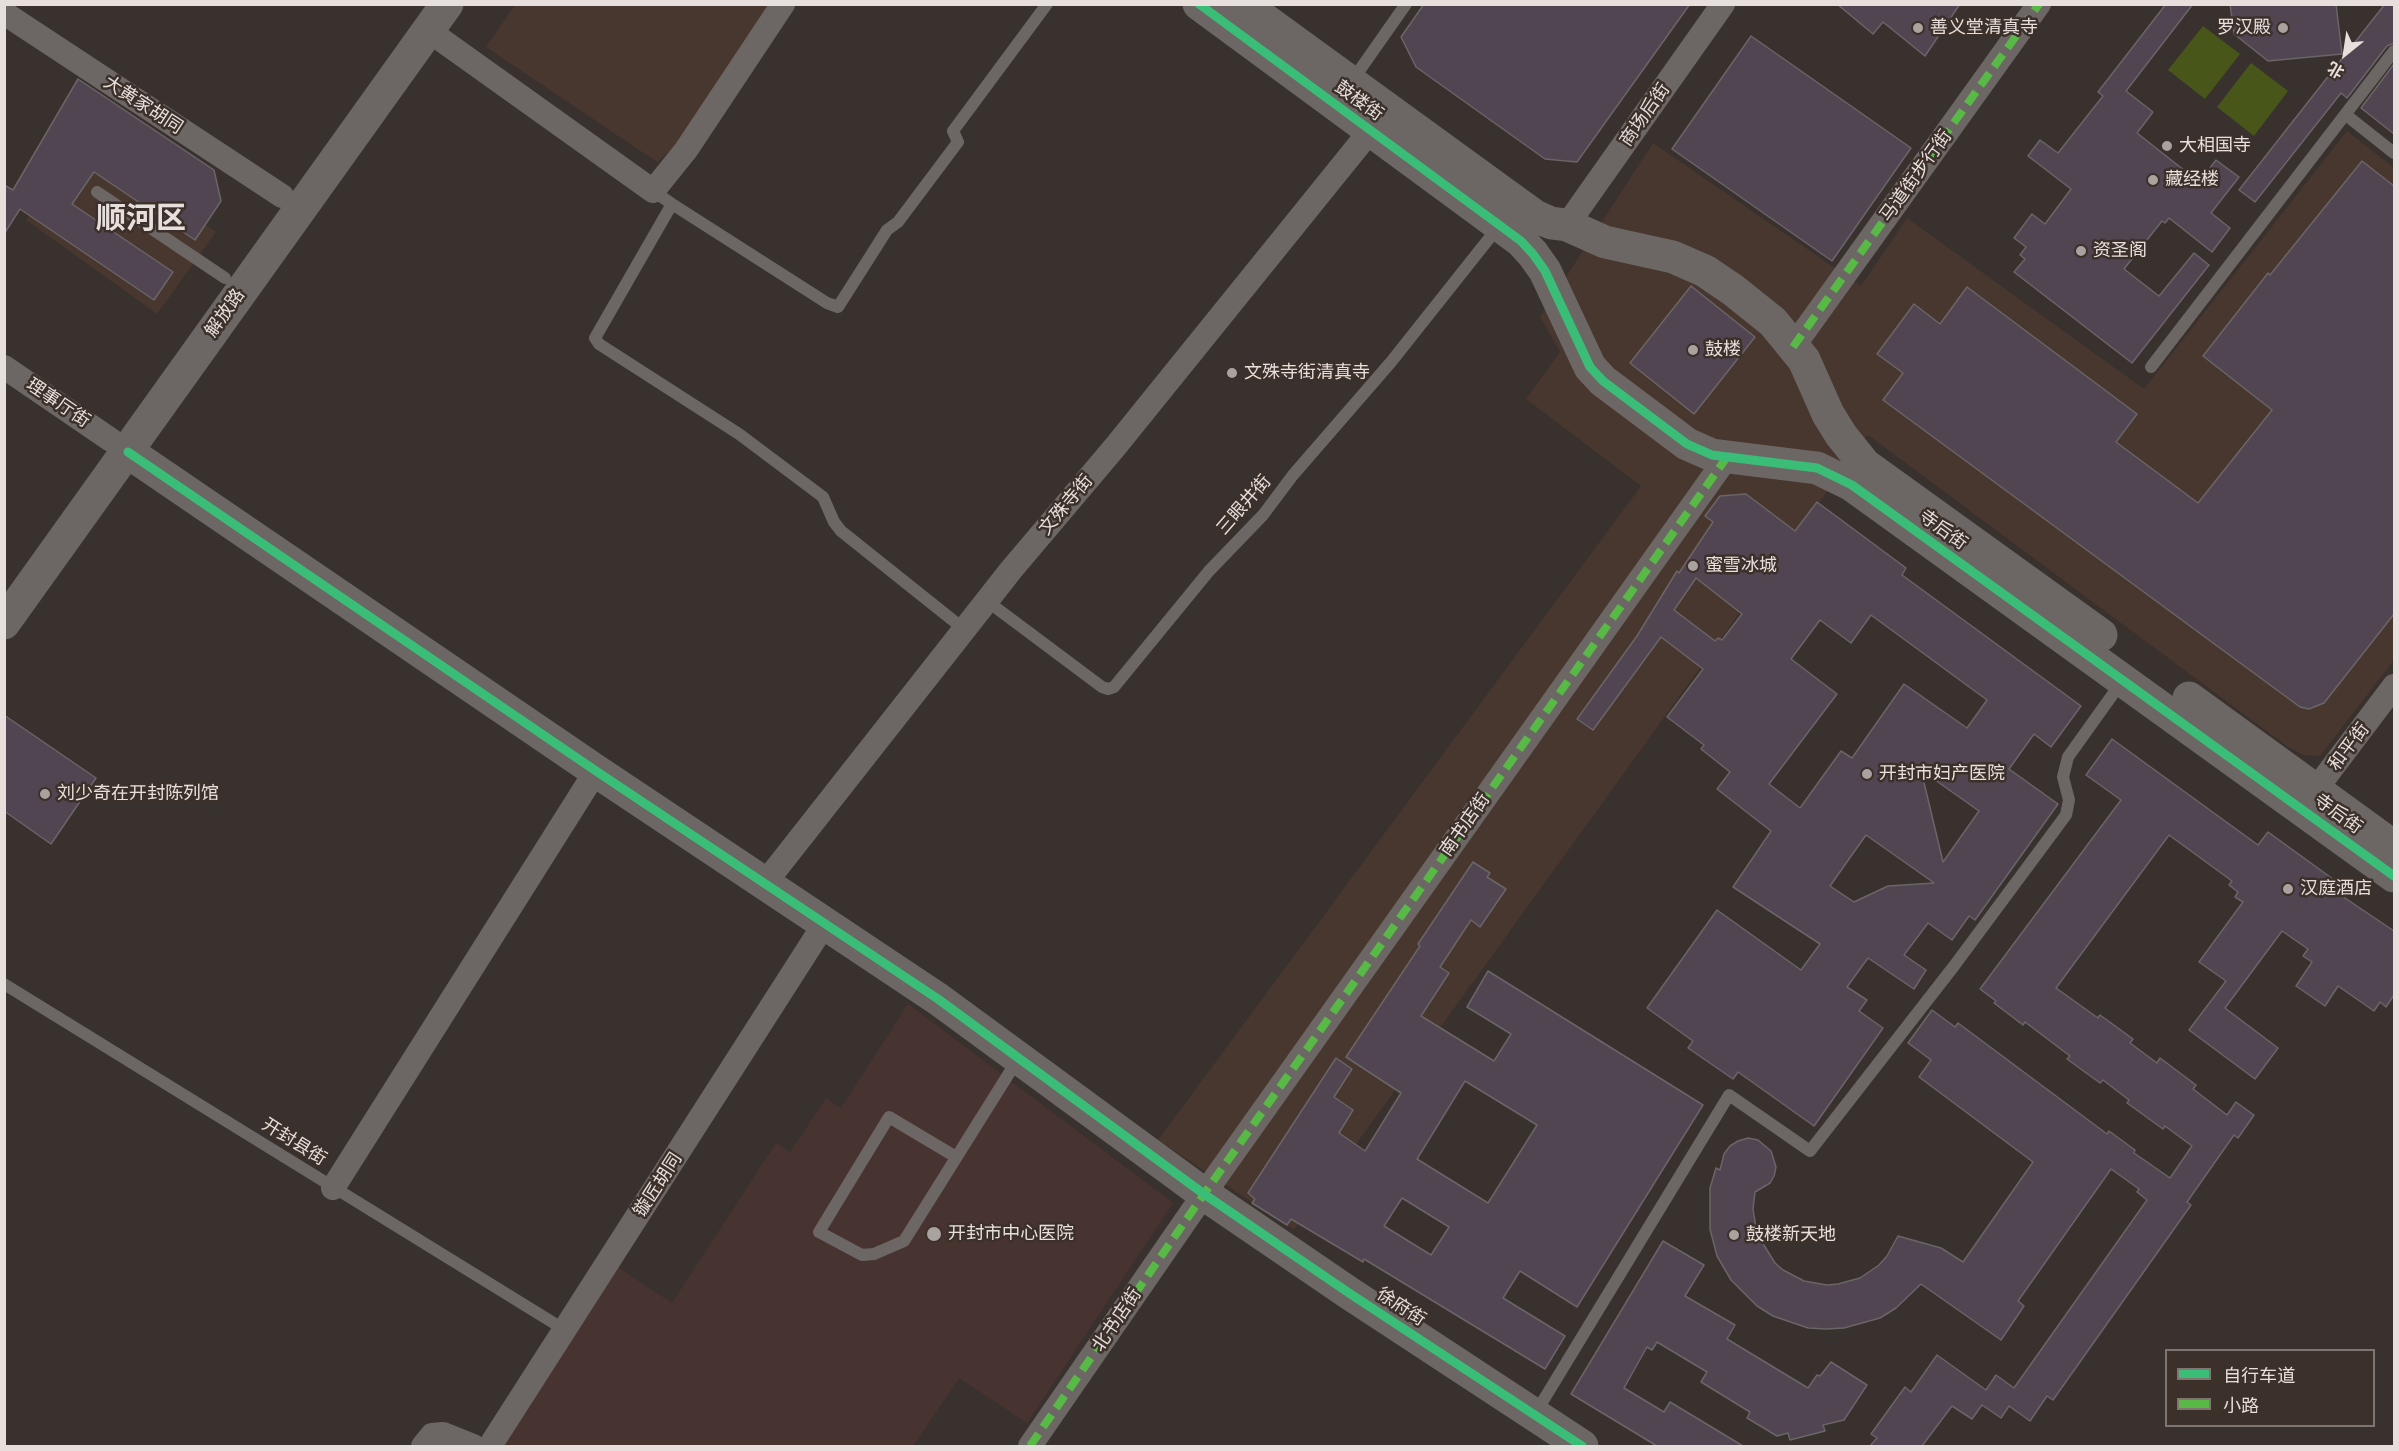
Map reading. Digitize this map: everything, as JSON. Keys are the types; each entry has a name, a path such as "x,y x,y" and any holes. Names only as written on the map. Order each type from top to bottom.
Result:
{"street":[{"name":"解放路","path":"4,623 225,278 282,196 424,18 447,4"},
{"path":"424,18 662,198 686,150 783,4"},
{"name":"鼓楼街","path":"1199,4 1500,225"},
{"name":"鼓楼街","path":"1243,4 1535,216 1551,223 1567,225"},
{"name":"商场后街","path":"1567,225 1723,4"},
{"name":"马道街步行街","path":"1793,347 2039,4"},
{"name":"大黄家胡同","path":"4,13 282,196"},
{"name":"解放路","path":"4,584 119,446 242,289 424,18"},
{"name":"文殊寺街","path":"765,883 1011,570 1115,447 1371,130"},
{"name":"寺后街","path":"1500,225 1533,254 1545,271 1582,354 1597,374 1686,444 1712,455 1817,468 1852,485 2124,679 2309,799 2394,847"},
{"name":"寺后街","path":"1567,225 1605,242 1673,257 1705,271 1773,322 1804,360 1828,414 1841,435 1865,465 2309,799 2394,876"},
{"name":"理事厅街","path":"4,367 119,446"},
{"name":"徐府街","path":"119,446 596,771 938,999 1204,1194 1349,1293 1582,1446"},
{"name":"南书店街","path":"1204,1194 1727,457"},
{"name":"和平街","path":"2309,799 2394,686"},
{"path":"333,1188 596,771"},
{"name":"镟匠胡同","path":"490,1446 825,923"},
{"name":"北书店街","path":"1030,1446 1204,1194"},
{"path":"423,1446 432,1435 443,1434 473,1446"}],"lane":[{"path":"965,630 842,531 834,522 823,497 739,434 599,344 595,338 662,198 827,303 838,307 887,230 898,222 958,142 952,131 1047,4"},
{"path":"1351,82 1406,4"},
{"path":"2151,368 2394,51"},
{"path":"2346,115 2394,153"},
{"path":"97,192 225,278"},
{"name":"三眼井街","path":"987,601 1102,687 1108,689 1114,687 1209,571 1263,515 1293,475 1391,362 1500,225"},
{"path":"1535,1415 1729,1095 1810,1151 1954,966 2066,815 2068,800 2063,777 2068,757 2124,679"},
{"name":"开封县街","path":"4,984 565,1330"},
{"path":"956,1157 889,1117 819,1232 862,1255 874,1254 904,1241 1018,1058"}],"shaded area":[{"path":"515,5 773,5 685,139 657,162 486,47"},
{"path":"2347,131 2394,168 2394,660 2320,756 2304,755 2288,747 1868,435 1294,1230 1158,1140 1641,486 1526,399 1560,352 1540,317 1653,143 1861,286 1907,218 2144,389"},
{"path":"86,146 216,232 157,314 26,220 48,186"},
{"name":"开封市中心医院","path":"908,1004 1173,1203 1027,1423 959,1378 913,1446 497,1446 614,1265 672,1303 776,1143 790,1152 826,1098 841,1108"}],"green space":[{"path":"2203,26 2240,54 2205,99 2168,70"},
{"path":"2251,63 2288,91 2254,136 2217,107"}],"building":[{"path":"1424,4 1690,4 1577,162 1545,159 1416,67 1401,37"},
{"name":"善义堂清真寺","path":"1837,4 1960,4 1925,56 1883,22 1873,34"},
{"path":"2166,4 2193,4 2126,91 2153,112 2137,133 2199,182 2216,160 2239,177 2211,213 2230,228 2212,252 2169,218 2165,223 2162,221 2124,269 2159,296 2194,253 2209,265 2132,363 2014,272 2025,259 2020,255 2026,247 2014,238 2032,214 2045,224 2071,189 2028,156 2040,140 2058,153 2103,96 2098,92"},
{"name":"罗汉殿","path":"2230,4 2336,4 2342,54 2268,61 2234,34"},
{"path":"2385,4 2394,4 2394,43 2387,46 2347,98 2341,93 2255,202 2239,190"},
{"path":"1751,36 1911,148 1832,261 1672,149"},
{"path":"2394,64 2394,134 2361,108"},
{"path":"78,79 214,170 221,201 195,240 94,172 72,204 173,272 154,300 20,209 4,234 4,185 13,190"},
{"path":"2362,161 2394,186 2394,614 2324,703 2309,709 2300,707 1883,400 1903,373 1877,354 1914,304 1940,324 1967,287 2137,414 2116,442 2198,503 2272,410 2203,356 2268,273 2270,275"},
{"name":"鼓楼","path":"1691,286 1755,337 1694,414 1630,363"},
{"path":"1746,494 1795,531 1817,502 1906,568 1902,575 2081,706 2051,747 2034,734 2009,769 2058,804 1975,920 1969,916 1952,940 1928,923 1904,955 1926,970 1914,989 1868,958 1847,987 1867,1000 1859,1011 1883,1028 1814,1126 1738,1072 1733,1079 1688,1048 1693,1041 1647,1008 1717,910 1801,970 1820,944 1733,887 1771,831 1717,789 1730,772 1701,749 1704,745 1667,717 1703,669 1661,637 1593,730 1577,719 1637,636 1677,571 1679,573 1713,522 1705,516 1720,496","holes":["1696,578 1742,614 1722,640 1718,638 1715,641 1674,610","1871,615 1987,700 1967,728 1904,684 1852,758 1841,751 1800,808 1769,784 1837,694 1791,659 1820,620 1851,643","1921,770 1979,811 1943,862","1866,835 1934,883 1888,886 1854,902 1830,886"]},
{"name":"刘少奇在开封陈列馆","path":"4,715 96,778 51,844 4,811"},
{"path":"2112,739 2258,845 2268,832 2344,887 2339,894 2394,931 2394,995 2386,1007 2380,1002 2374,1011 2338,986 2325,1006 2296,986 2312,962 2303,956 2308,949 2282,931 2225,1008 2278,1048 2255,1079 2189,1030 2226,981 2199,962 2243,902 2235,897 2238,892 2229,885 2232,881 2169,835 2056,988 2098,1018 2100,1015 2133,1039 2130,1043 2157,1063 2160,1058 2196,1085 2193,1089 2227,1115 2236,1102 2254,1115 2238,1138 2234,1135 2187,1202 2191,1205 2053,1400 2047,1396 2030,1421 2009,1406 2001,1418 1982,1405 1972,1419 1952,1406 1922,1446 1870,1446 1877,1438 1871,1434 1905,1387 1911,1392 1937,1355 1986,1390 1996,1375 2014,1388 2147,1200 2137,1192 2139,1189 2111,1169 2018,1301 2024,1306 2001,1340 1921,1284 1896,1308 1880,1318 1844,1328 1808,1328 1773,1316 1757,1306 1731,1280 1717,1256 1710,1229 1710,1188 1716,1168 1720,1170 1724,1154 1738,1141 1748,1138 1758,1140 1771,1151 1776,1167 1774,1176 1770,1183 1755,1192 1753,1209 1757,1234 1775,1263 1804,1281 1827,1285 1860,1278 1879,1265 1898,1236 1941,1248 1963,1262 2033,1162 1919,1077 1931,1060 1908,1043 1932,1010 1955,1027 1958,1023 2107,1134 2109,1131 2135,1150 2134,1153 2170,1178 2192,1146 2165,1126 2163,1129 2127,1103 2129,1100 2103,1080 2100,1083 2067,1059 2070,1056 2025,1022 2023,1025 1980,989 2121,800 2086,775"},
{"path":"1473,862 1490,873 1487,877 1506,889 1480,927 1471,920 1440,967 1449,973 1421,1016 1494,1061 1511,1034 1467,1007 1488,971 1703,1105 1577,1307 1520,1271 1503,1298 1565,1336 1545,1369 1364,1259 1363,1262 1291,1219 1287,1225 1252,1203 1255,1199 1248,1193 1336,1058 1352,1069 1334,1097 1353,1110 1339,1133 1365,1151 1401,1093 1346,1057 1420,946 1418,944","holes":["1465,1081 1537,1125 1488,1203 1417,1159","1402,1198 1449,1227 1431,1255 1384,1226"]},
{"path":"1663,1241 1704,1265 1685,1296 1735,1325 1727,1339 1808,1388 1817,1375 1820,1376 1831,1362 1867,1385 1844,1420 1823,1425 1825,1431 1790,1440 1788,1433 1777,1436 1747,1418 1750,1412 1701,1382 1707,1372 1657,1342 1652,1350 1647,1347 1624,1388 1664,1412 1670,1402 1743,1446 1657,1446 1571,1394"}],"marked path":[{"path":"1793,347 2039,4"},
{"path":"1030,1446 1204,1194 1727,457"}],"cycle path":[{"path":"1199,4 1521,241 1545,271 1590,367 1603,381 1687,444 1712,455 1817,468 1852,485 2394,876"},
{"path":"128,452 596,771 938,999 1204,1194 1349,1293 1582,1446"}],"place":[{"name":"善义堂清真寺","path":"1918,28"},
{"name":"罗汉殿","path":"2283,28"},
{"name":"大相国寺","path":"2167,146"},
{"name":"藏经楼","path":"2153,180"},
{"name":"资圣阁","path":"2081,251"},
{"name":"鼓楼","path":"1693,350"},
{"name":"文殊寺街清真寺","path":"1232,373"},
{"name":"蜜雪冰城","path":"1693,566"},
{"name":"开封市妇产医院","path":"1867,774"},
{"name":"刘少奇在开封陈列馆","path":"45,794"},
{"name":"汉庭酒店","path":"2288,889"},
{"name":"开封市中心医院","path":"934,1234"},
{"name":"鼓楼新天地","path":"1734,1235"}],"district":[{"name":"顺河区","path":"141,219"}]}
